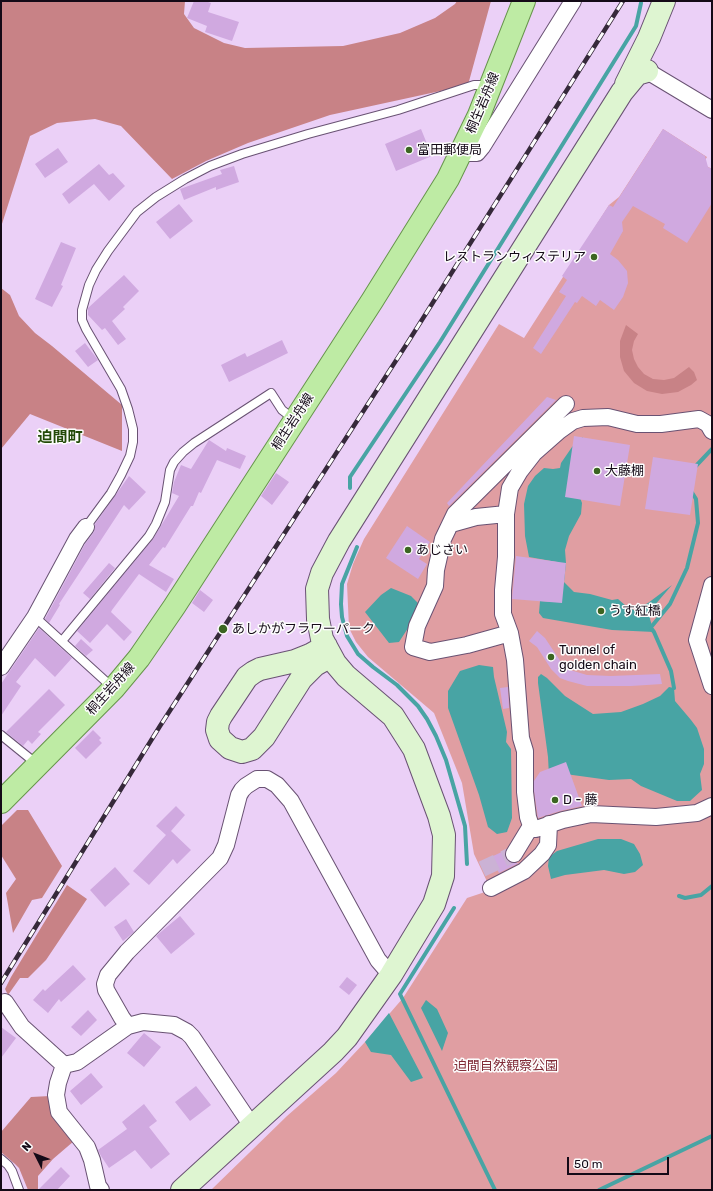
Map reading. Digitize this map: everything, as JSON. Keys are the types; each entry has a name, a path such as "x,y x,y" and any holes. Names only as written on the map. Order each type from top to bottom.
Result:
{"main road":[{"name":"桐生岩舟線","path":"1,802 114,688 139,658 174,607 421,224 448,179 479,115 524,1"}],"street":[{"path":"463,150 471,153 477,153 482,147 573,1"},
{"path":"182,1190 333,1052 347,1037 391,976 434,904 443,876 444,835 414,749 393,716 346,676 328,651 322,639 317,589 322,573 339,541 622,92 649,38 664,1"},
{"path":"622,92 637,74 647,71 712,110"},
{"path":"510,633 467,646 430,652 413,647 417,626 435,586 436,570 443,540 455,514 565,400 568,413 573,422"},
{"path":"712,431 708,424 699,419 661,424 637,424 608,417 584,418 573,422 559,431 534,453 520,471 510,488 506,514 506,557 503,590 503,614 510,633 515,660 522,738 525,751 525,792 528,817 532,826 536,829 549,824 591,814 656,817 697,813 712,806"},
{"path":"451,524 476,517 506,514"},
{"path":"1,667 35,617 77,538 86,527"},
{"path":"712,585 703,615 698,640 712,686"},
{"path":"328,651 302,679 264,737 252,749 242,752 230,748 220,739 217,730 218,722 247,677 264,668 328,651"},
{"path":"128,1026 106,990 104,984 108,975 127,952 220,858 226,845 239,795 246,786 257,779 267,779 277,785 292,801 378,960 391,976"},
{"path":"491,888 524,872 542,854 548,844 549,824"},
{"path":"514,854 532,826"},
{"path":"3,998 22,1027 64,1065"},
{"path":"64,1065 77,1062 128,1026 148,1022 174,1025 187,1032 192,1037 252,1126"},
{"path":"64,1065 56,1095 58,1112 87,1147 92,1160 98,1186 101,1190"}],"lane":[{"path":"86,527 111,494 121,475 130,456 133,442 133,429 121,389 86,329 82,320 82,310 87,291 96,270 137,212 156,196 185,179 210,166 242,154 308,134 398,110 474,85 481,85 489,89"},
{"path":"62,641 149,536 156,524 165,502 170,470 174,462 183,452 194,443 270,393 282,410 295,420"},
{"path":"35,617 114,688"},
{"path":"1,734 38,766"},
{"path":"1,1159 12,1171 19,1190"}],"green space":[{"name":"あしかがフラワーパーク","path":"663,129 707,157 703,164 712,169 712,1190 211,1190 287,1116 336,1073 365,1042 403,998 467,898 491,890 474,854 462,783 434,713 368,657 356,642 349,628 347,584 353,564 364,539 499,324 524,338 609,205 619,197"}],"shaded area":[{"path":"1,1 185,1 184,14 194,28 224,43 245,48 343,46 400,33 435,18 457,1 491,1 468,85 330,115 248,143 206,161 172,179 121,126 95,119 57,123 30,136 1,227"},
{"path":"1,288 10,295 19,316 35,333 122,405 122,451 30,414 1,449"},
{"path":"626,325 638,334 634,341 632,350 638,367 644,374 653,379 664,380 674,378 689,367 694,372 697,380 678,392 662,394 647,391 634,383 624,371 620,357 620,341"},
{"path":"583,437 581,444 579,495 582,503 581,514 569,536 565,550 566,563 564,582 574,592 590,594 612,600 618,599 626,606 634,610 648,603 672,585 654,606 651,613 650,619 654,632 612,630 543,618 539,613 540,601 554,602 557,562 529,557 525,536 524,504 528,486 535,476 544,468 560,468 561,463 572,447"},
{"path":"391,588 411,596 418,603 410,625 399,642 389,643 365,612 381,595"},
{"path":"479,665 493,667 507,732 506,742 511,749 512,818 507,832 497,834 488,827 479,795 448,708 448,691 460,671"},
{"path":"541,674 565,696 593,714 621,712 660,696 669,687 674,688 675,701 697,728 704,749 704,764 700,774 702,790 690,801 677,801 641,786 631,779 609,780 558,773 549,776 548,757 538,683 538,677"},
{"path":"17,810 28,810 62,866 42,898 32,900 13,933 6,893 16,879 1,855 1,826"},
{"path":"598,839 621,839 634,844 640,854 643,865 635,872 624,874 604,870 565,875 551,879 548,866 549,857 557,851"},
{"path":"67,885 87,899 46,960 28,978 20,978 8,995 5,989 11,977"},
{"path":"426,1000 437,1009 448,1033 442,1051 421,1008"},
{"path":"389,1013 423,1078 411,1082 391,1055 371,1052 365,1042"},
{"path":"50,1096 74,1141 53,1159 38,1176 38,1190 28,1190 19,1168 1,1152 1,1132 31,1097"}],"building":[{"path":"194,1 205,1 211,3 208,12 239,22 232,41 205,32 207,26 187,18"},
{"name":"富田郵便局","path":"421,129 432,156 396,171 385,144"},
{"path":"663,129 705,156 708,167 712,169 712,203 687,243 663,228 665,224 633,206 622,222 623,231 610,254 618,260 627,271 628,283 623,297 614,310 600,300 596,306 582,296 577,303 575,302 541,354 533,348 566,296 559,292 567,280 562,276 609,205 613,207"},
{"path":"58,148 68,162 45,178 35,164"},
{"path":"99,164 109,175 113,173 125,186 109,201 94,184 69,204 62,194"},
{"path":"234,166 239,182 216,190 216,187 184,200 180,189 222,174 220,170"},
{"path":"179,204 193,221 170,239 156,222"},
{"path":"61,242 76,248 61,285 63,286 52,307 35,299"},
{"path":"124,275 139,291 123,307 125,309 112,321 126,339 118,345 105,328 102,330 88,315 88,308"},
{"path":"282,340 288,353 229,382 221,365 245,353 247,357"},
{"path":"85,343 98,360 88,367 75,351"},
{"path":"547,397 556,400 449,506 447,503"},
{"name":"大藤棚","path":"574,436 630,445 620,506 565,497"},
{"path":"209,440 226,451 227,448 246,456 240,469 217,460 193,506 191,506 165,548 163,547 149,565 174,579 166,592 139,574 112,610 111,612 132,632 124,641 107,624 90,643 77,631 153,539 179,496 172,493 174,482 181,465 191,469"},
{"name":"大藤棚","path":"653,457 698,464 690,515 645,509"},
{"path":"276,473 289,482 272,505 261,496"},
{"path":"129,476 146,492 129,510 124,505 59,604 60,605 49,623 45,619 85,544 94,532 95,524"},
{"name":"あじさい","path":"407,526 430,542 419,559 427,564 418,579 386,558"},
{"path":"516,556 566,563 562,603 512,599"},
{"path":"109,563 115,568 90,599 83,593"},
{"path":"200,590 213,600 204,612 192,603"},
{"path":"39,628 72,658 55,677 35,658 16,682 21,686 1,716 1,684"},
{"name":"Tunnel of golden chain","path":"537,631 545,638 561,662 570,670 587,675 611,676 660,674 662,684 587,686 560,678 551,669 537,647 529,641"},
{"path":"81,639 93,650 86,656 75,646"},
{"path":"508,687 509,708 503,709 500,688"},
{"path":"49,689 65,705 38,732 41,734 32,744 28,740 23,746 6,732"},
{"path":"93,730 101,738 99,740 102,743 86,759 75,748"},
{"name":"D - 藤","path":"566,762 582,806 538,818 534,781 540,772"},
{"path":"176,806 185,815 171,831 191,850 177,864 173,859 149,885 133,871 166,835 156,826"},
{"path":"506,850 506,858 509,862 519,863 499,873 491,857"},
{"path":"115,867 130,884 105,907 90,890"},
{"path":"180,916 195,934 171,954 156,936"},
{"path":"126,919 134,932 123,941 114,927"},
{"path":"73,965 86,979 61,1002 59,999 48,1013 33,1000 43,989 45,991"},
{"path":"347,977 357,985 349,995 339,987"},
{"path":"88,1010 97,1020 81,1036 71,1027"},
{"path":"1,1027 16,1038 1,1058"},
{"path":"144,1033 161,1047 144,1067 127,1053"},
{"path":"91,1073 103,1087 81,1105 70,1091"},
{"path":"196,1086 211,1105 190,1121 175,1102"},
{"path":"144,1104 157,1121 149,1127 170,1154 151,1169 135,1150 109,1168 98,1150 127,1129 122,1122"},
{"path":"61,1167 70,1176 57,1190 38,1190"}],"waterway":[{"path":"350,488 350,477 440,342 636,26 641,3"},
{"path":"694,468 712,449"},
{"path":"652,626 670,604 687,568 698,523 696,499 691,491"},
{"path":"357,547 342,584 342,617 347,636 358,654 397,685 418,706 436,736 446,760 465,826 467,864"},
{"path":"651,628 671,671 674,688"},
{"path":"679,896 685,898 701,895 712,886"},
{"path":"454,908 400,994 495,1190"},
{"path":"599,1190 712,1136"}],"tunnel":[{"path":"482,869 514,854"}],"railway":[{"path":"1,983 160,726 408,342 623,1"}],"place":[{"name":"富田郵便局","path":"409,150"},
{"name":"レストランウィステリア","path":"594,257"},
{"name":"大藤棚","path":"597,471"},
{"name":"あじさい","path":"408,550"},
{"name":"うす紅橋","path":"601,611"},
{"name":"あしかがフラワーパーク","path":"223,629"},
{"name":"Tunnel of golden chain","path":"551,657"},
{"name":"D - 藤","path":"555,800"}],"district":[{"name":"迫間町","path":"60,438"}],"park label":[{"name":"迫間自然観察公園","path":"506,1066"}]}
